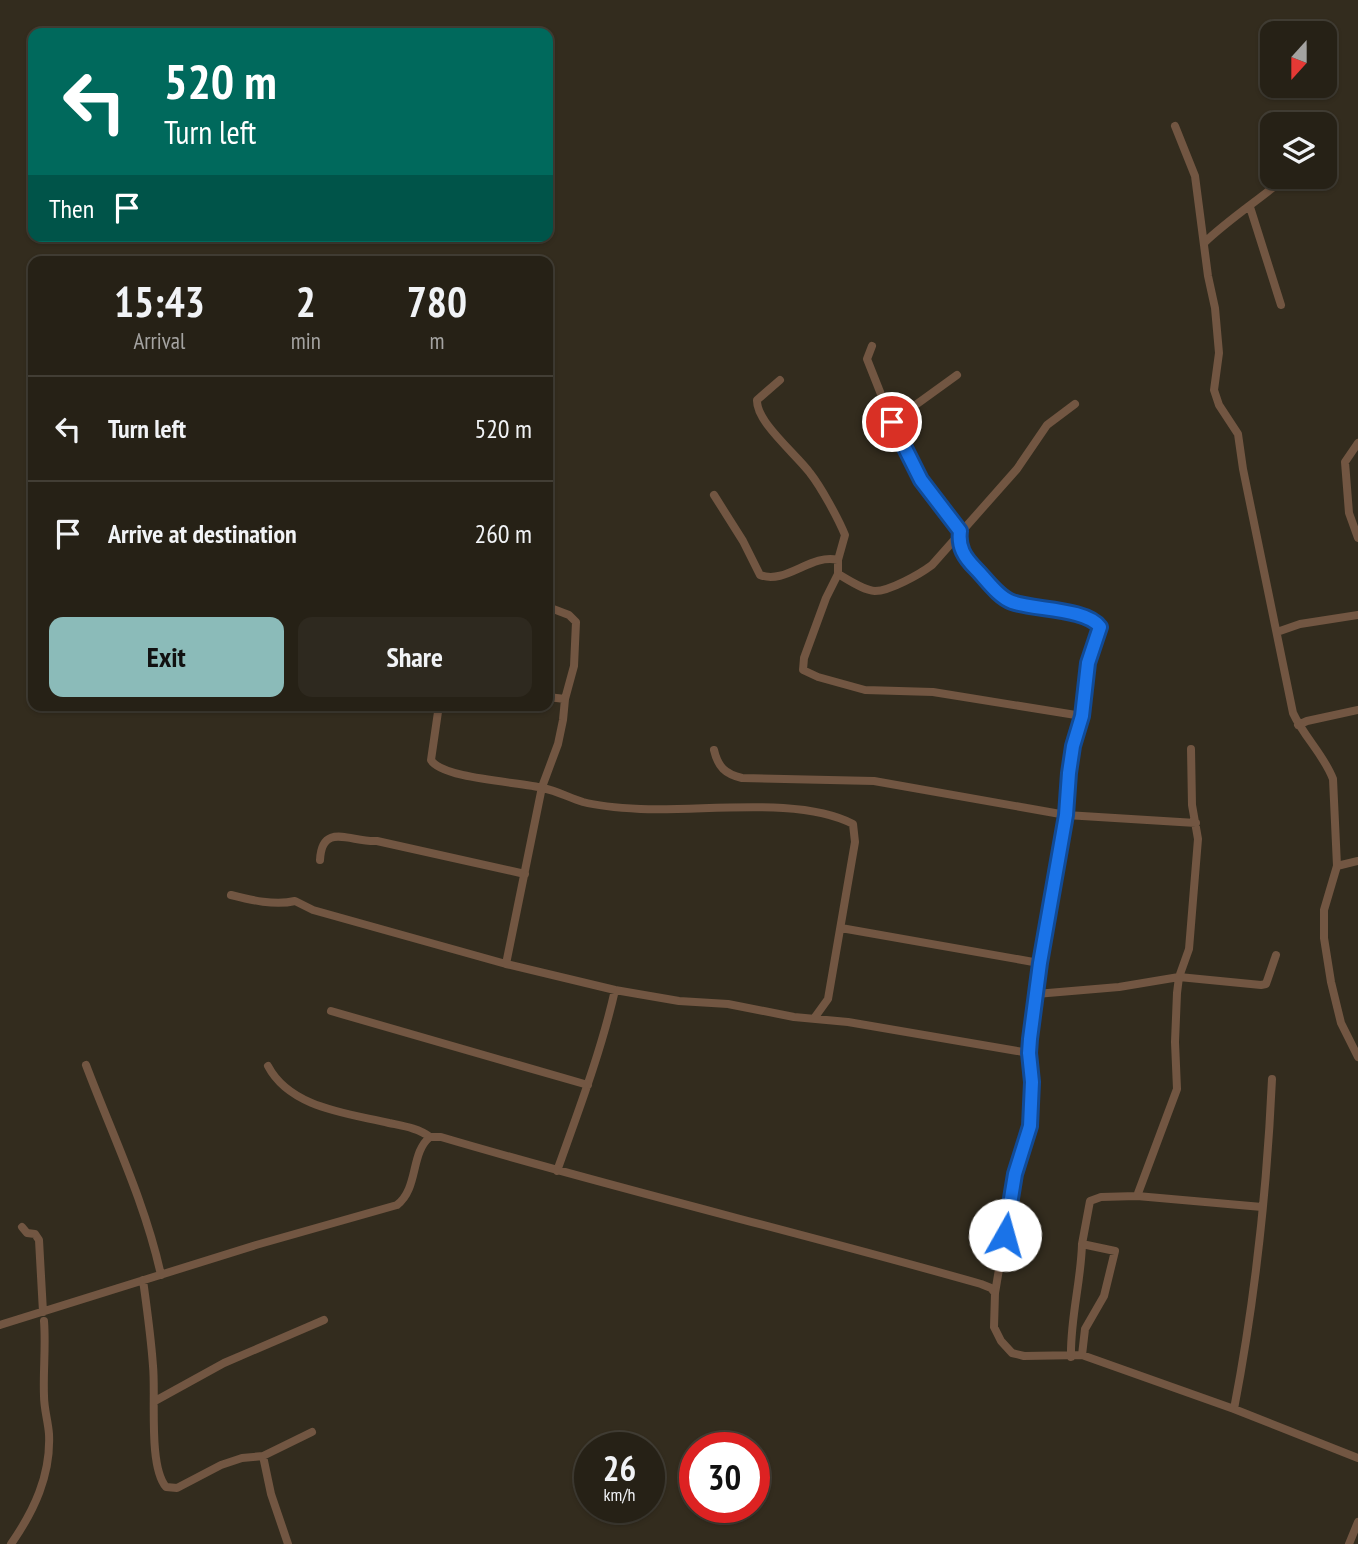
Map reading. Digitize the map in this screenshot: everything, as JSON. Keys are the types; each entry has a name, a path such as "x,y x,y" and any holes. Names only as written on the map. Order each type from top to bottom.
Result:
{"street":[{"path":"1175,126 1195,176 1215,308 1219,353 1214,383 1216,396 1240,442 1243,469 1289,696 1298,725 1334,779 1337,866 1324,910 1324,938 1341,1023 1358,1057"},
{"path":"1204,243 1223,224 1272,189"},
{"path":"1250,207 1281,305"},
{"path":"872,346 867,359 892,422 921,480 960,531 958,543 970,563 1008,601 1085,617 1100,627 1088,663 1082,716 1073,746 1066,815 1040,963 1029,1053 1032,1082 1030,1126 1015,1174 995,1293 994,1327 1001,1341 1012,1353 1024,1356 1082,1355 1234,1409 1358,1458"},
{"path":"892,422 957,375"},
{"path":"780,380 757,400 757,409 774,433 813,476 845,534 838,560 838,574 826,597 804,659 803,670 808,674 865,690 933,692 1082,716"},
{"path":"838,574 866,588 881,590 921,573 932,565 1017,469 1047,425 1075,404"},
{"path":"1358,443 1345,462 1349,513 1358,538"},
{"path":"714,495 743,541 760,575 764,577 787,573 818,560 838,560"},
{"path":"506,964 542,787 558,744 565,699 574,666 576,622 569,615 553,609"},
{"path":"1277,632 1300,624 1358,615"},
{"path":"553,698 565,699"},
{"path":"1298,725 1358,710"},
{"path":"438,711 433,735 432,764 449,771 512,785 542,787 584,802 611,807 763,807 841,818 853,824 855,833 828,999 815,1017"},
{"path":"1138,1196 1177,1088 1175,1042 1179,977 1189,949 1198,839 1192,805 1191,749"},
{"path":"714,750 717,764 722,770 742,778 874,781 1066,815 1196,823"},
{"path":"320,860 320,848 327,839 350,838 451,856 525,874"},
{"path":"1337,866 1358,862"},
{"path":"231,895 258,902 295,901 313,911 506,964 615,990 679,1001 728,1004 794,1017 815,1017 1029,1053"},
{"path":"841,928 1040,963"},
{"path":"1037,994 1119,987 1179,977 1266,984 1276,955"},
{"path":"556,1171 588,1085 607,1026 615,990"},
{"path":"331,1011 588,1085"},
{"path":"86,1065 146,1214 161,1275"},
{"path":"268,1066 280,1084 295,1096 327,1107 411,1128 430,1137 556,1171 889,1257 981,1284 995,1293"},
{"path":"1234,1409 1249,1329 1269,1145 1272,1079"},
{"path":"0,1325 44,1316 144,1280 397,1205 410,1190 422,1146 430,1137"},
{"path":"1071,1357 1071,1334 1082,1273 1082,1244 1090,1201 1101,1197 1138,1196 1262,1207"},
{"path":"11,1544 42,1488 49,1434 44,1397 44,1316 39,1240 35,1234 27,1233 22,1227"},
{"path":"1082,1244 1115,1251 1104,1296 1085,1329 1082,1355"},
{"path":"144,1280 155,1401 154,1441 161,1482 166,1487 177,1488 221,1465 242,1458 263,1456 312,1432"},
{"path":"155,1401 224,1363 324,1320"},
{"path":"263,1456 271,1494 288,1544"},
{"path":"1349,1544 1358,1522"}],"route":[{"path":"892,422 921,480 960,531 960,548 970,563 997,591 1008,601 1085,617 1100,627 1088,663 1082,716 1073,746 1066,815 1040,963 1030,1039 1032,1112 1015,1174 1005,1235"}]}
